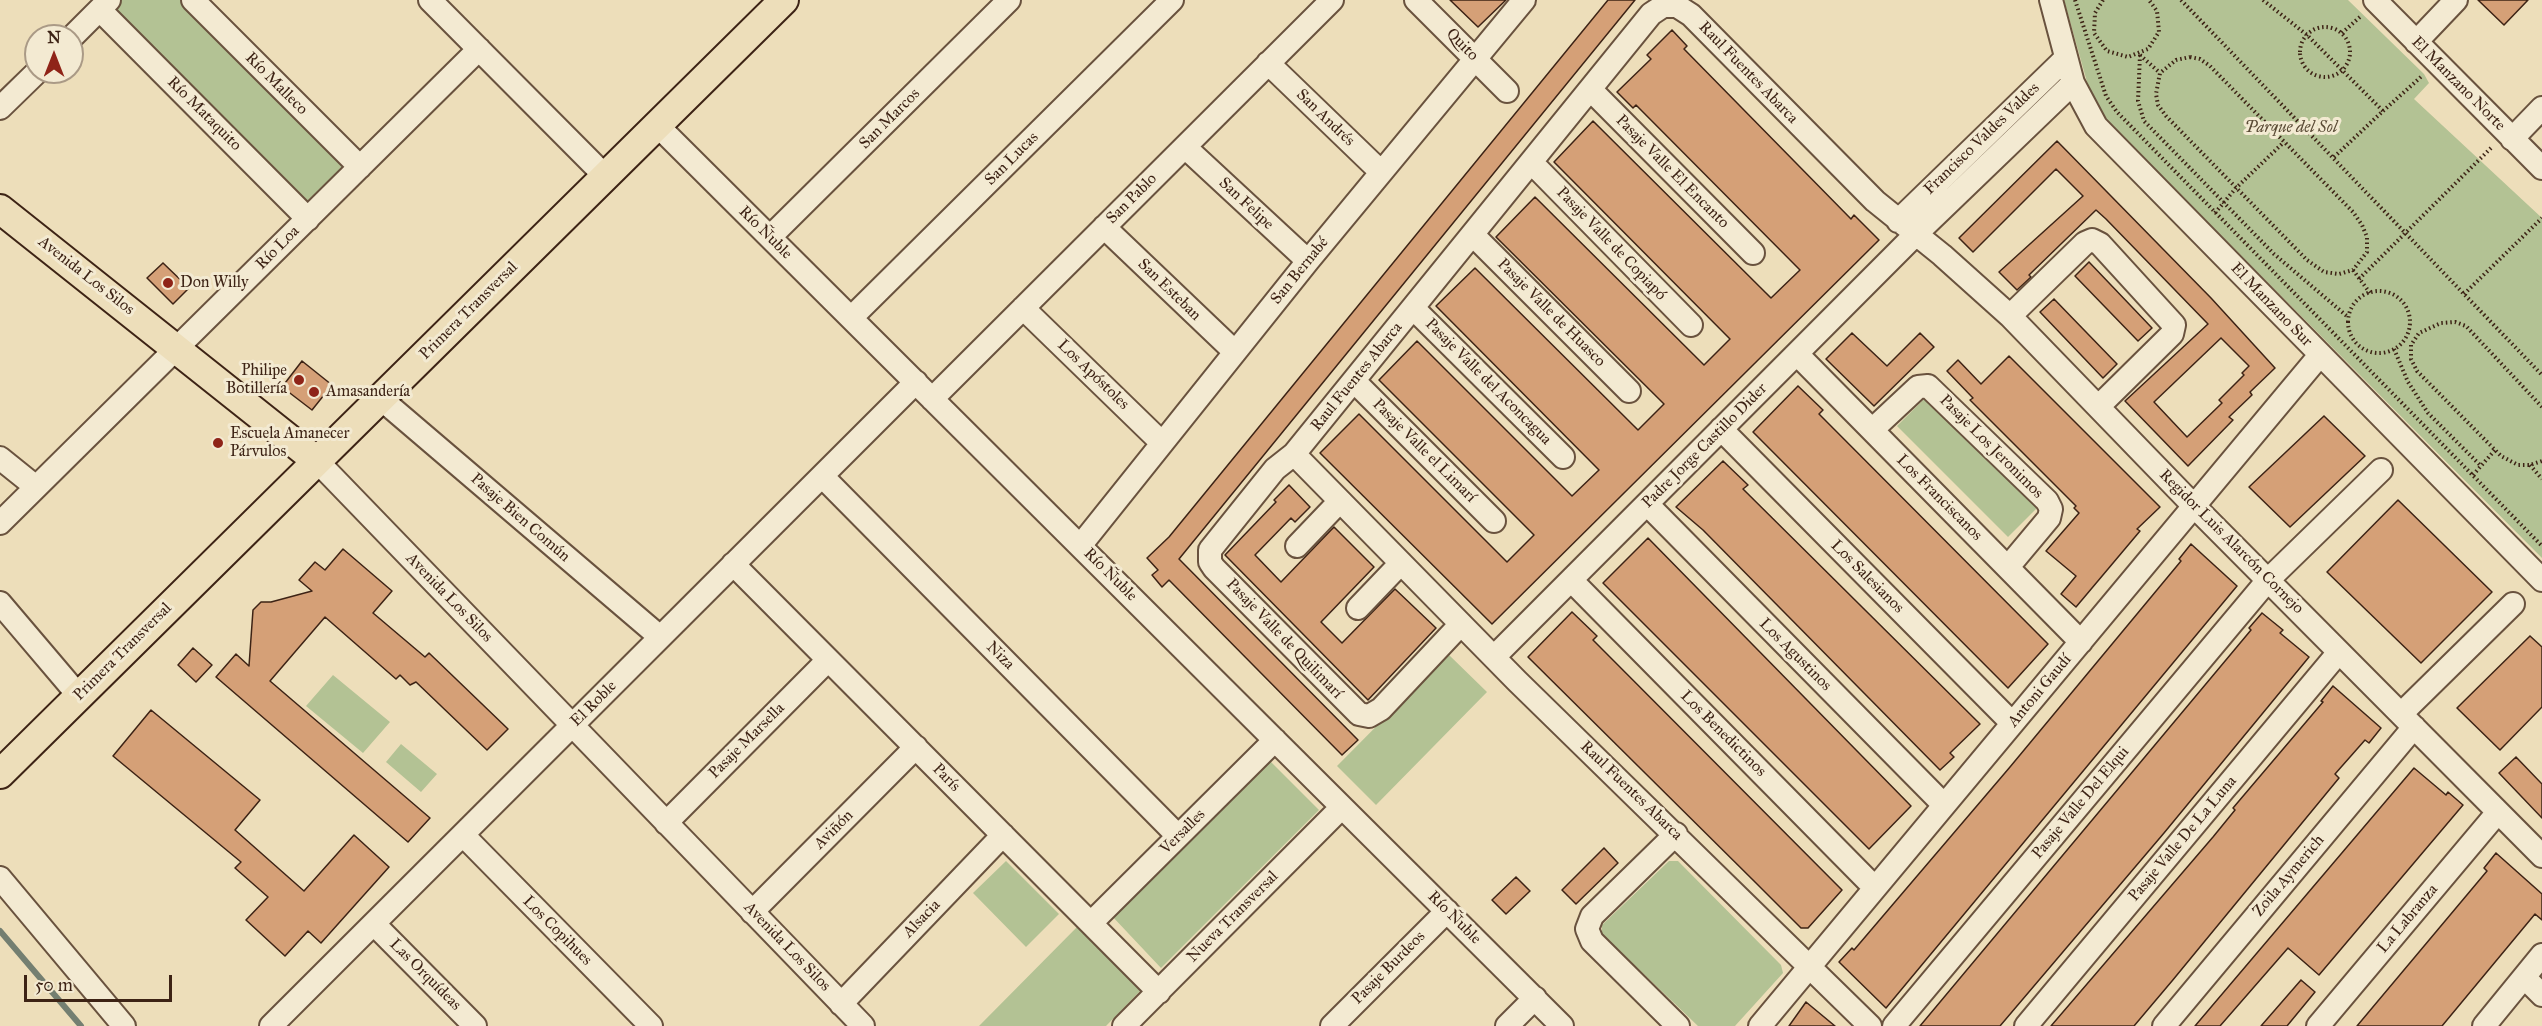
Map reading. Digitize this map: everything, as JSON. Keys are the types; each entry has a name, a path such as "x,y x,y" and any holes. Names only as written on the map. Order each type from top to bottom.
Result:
{"main road":[{"name":"Primera Transversal","path":"0,774 784,0"},
{"name":"Avenida Los Silos","path":"0,209 317,461"}],"street":[{"name":"Río Malleco","path":"193,0 360,167"},
{"path":"430,0 605,176"},
{"name":"San Marcos","path":"770,237 1009,0"},
{"name":"San Lucas","path":"851,318 1172,0"},
{"name":"San Pablo","path":"932,399 1332,0"},
{"name":"Quito","path":"1416,0 1507,91"},
{"name":"San Bernabé","path":"1080,546 1308,261 1524,0"},
{"name":"El Manzano Sur","path":"2051,0 2073,83 2096,126 2542,580"},
{"name":"El Manzano Norte","path":"2375,0 2416,42 2504,142 2542,168"},
{"path":"2416,42 2456,0"},
{"path":"84,25 105,5"},
{"name":"Río Mataquito","path":"105,5 308,219"},
{"name":"Raul Fuentes Abarca","path":"1870,1026 1494,657 1294,454 1656,9 1669,5 1684,8 1870,197 1907,228"},
{"name":"Río Loa","path":"0,523 479,49"},
{"name":"Francisco Valdes Valdes","path":"1907,228 2066,58"},
{"name":"San Andrés","path":"1268,63 1381,172"},
{"name":"Francisco Valdes Valdes","path":"1907,228 2073,83"},
{"path":"0,108 25,84"},
{"name":"Pasaje Valle El Encanto","path":"1591,90 1753,253"},
{"path":"2504,142 2542,108"},
{"name":"Río Ñuble","path":"657,125 1562,1026"},
{"name":"San Felipe","path":"1185,147 1308,261"},
{"name":"Pasaje Valle de Copiapó","path":"1532,163 1691,325"},
{"name":"San Esteban","path":"1104,227 1235,352"},
{"name":"Regidor Luis Alarcón Cornejo","path":"1907,228 1942,255 2010,316 2194,506 2542,856"},
{"name":"Padre Jorge Castillo Dider","path":"1494,657 1797,354 1907,228"},
{"name":"Pasaje Valle de Huasco","path":"1473,235 1629,391"},
{"path":"2010,316 2085,243 2092,240 2100,244 2174,325 2172,334 2099,406"},
{"name":"Los Apóstoles","path":"1023,308 1162,443"},
{"name":"Pasaje Valle del Aconcagua","path":"1413,308 1563,457"},
{"name":"Los Franciscanos","path":"1797,354 2081,642"},
{"name":"Antoni Gaudí","path":"1760,1026 2320,355"},
{"name":"Pasaje Valle el Limarí","path":"1354,381 1494,521"},
{"name":"El Roble","path":"286,1021 374,924 916,382"},
{"name":"Pasaje Los Jeronimos","path":"1872,430 1913,391 1928,386 2047,501 2051,510 2049,518 2008,567"},
{"name":"Pasaje Bien Común","path":"381,398 660,637"},
{"name":"Los Salesianos","path":"1721,429 2013,723"},
{"name":"Pasaje Valle de Quilimarí","path":"1294,454 1275,469 1213,545 1209,556 1210,562 1354,711 1364,715 1376,713 1461,624"},
{"path":"0,458 36,487"},
{"name":"Avenida Los Silos","path":"317,461 862,1026"},
{"name":"Pasaje Valle Del Elqui","path":"1894,1026 2268,580 2381,470"},
{"name":"Niza","path":"822,476 1178,836"},
{"path":"1297,546 1340,501"},
{"name":"Los Agustinos","path":"1647,504 1944,805"},
{"path":"1358,608 1401,563"},
{"name":"París","path":"733,564 1159,992"},
{"name":"Los Benedictinos","path":"1571,580 1875,888"},
{"path":"0,603 79,696"},
{"name":"Zoila Aymerich","path":"2164,1026 2407,720 2513,604"},
{"name":"Pasaje Valle De La Luna","path":"2026,1026 2339,652"},
{"name":"Pasaje Marsella","path":"666,823 828,660"},
{"name":"Versalles","path":"1091,923 1275,740"},
{"name":"Aviñón","path":"752,912 916,747"},
{"name":"Nueva Transversal","path":"1124,1026 1342,807"},
{"name":"La Labranza","path":"2318,1026 2498,812"},
{"path":"1676,834 1592,916 1587,929 1589,938 1678,1026"},
{"name":"Los Copihues","path":"463,835 651,1026"},
{"name":"Alsacia","path":"841,1004 1003,835"},
{"path":"0,878 123,1026"},
{"name":"Pasaje Burdeos","path":"1332,1026 1447,911"},
{"name":"Las Orquídeas","path":"374,924 476,1026"},
{"path":"2484,1026 2542,956"},
{"path":"2524,977 2542,995"},
{"path":"1507,1026 1534,998"}],"path":[{"path":"2075,0 2106,96 2117,112 2542,546"},
{"path":"2103,0 2095,13 2094,33 2107,51 2128,57 2140,55 2155,41 2159,32 2157,11 2152,1"},
{"path":"2181,0 2542,375"},
{"path":"2263,0 2307,35 2383,111"},
{"path":"2324,27 2342,33 2350,47 2348,63 2343,69 2326,77 2308,70 2300,52 2307,35 2324,27"},
{"path":"2086,34 2094,33"},
{"path":"2140,55 2160,73"},
{"path":"2140,55 2138,101 2144,121 2274,254 2348,317"},
{"path":"2190,57 2200,59 2284,142 2362,225 2367,237 2367,252 2353,270 2339,274 2324,272 2307,260 2236,188 2158,105 2156,83 2160,73 2176,60 2190,57"},
{"path":"2332,158 2424,74"},
{"path":"2215,213 2236,188 2284,142"},
{"path":"2360,279 2404,232 2504,142"},
{"path":"2464,294 2542,218"},
{"path":"2353,270 2370,292"},
{"path":"2370,292 2391,293 2402,301 2409,313 2410,326 2405,339 2394,349 2381,353 2367,350 2356,342 2349,330 2348,317 2354,304 2370,292"},
{"path":"2542,407 2466,326 2455,322 2441,323 2419,333 2411,345 2411,358 2416,371 2495,450 2511,463 2530,465 2542,461"},
{"path":"2410,326 2419,333"},
{"path":"2350,351 2356,342"},
{"path":"2394,349 2408,382 2428,413 2481,465"},
{"path":"2473,475 2495,450"},
{"path":"2530,465 2542,479"}],"green space":[{"path":"117,0 183,0 346,164 303,205 113,17"},
{"name":"Parque del Sol","path":"2064,0 2348,0 2424,74 2429,83 2414,99 2542,218 2542,558 2101,115 2089,89"},
{"path":"1929,394 2040,505 2008,537 1897,426"},
{"path":"1448,654 1487,692 1376,805 1337,766"},
{"path":"333,675 390,722 363,753 306,706"},
{"path":"401,744 437,774 421,792 386,762"},
{"path":"1268,759 1319,810 1161,968 1111,915"},
{"path":"1006,861 1059,914 1026,947 973,893"},
{"path":"1669,861 1678,861 1781,965 1783,973 1735,1026 1698,1026 1602,934 1602,925"},
{"path":"1081,923 1145,986 1106,1026 979,1026"}],"building":[{"path":"1450,0 1506,0 1478,27"},
{"path":"1608,0 1635,0 1179,559 1358,740 1342,755 1169,580 1162,587 1152,575 1158,570 1147,558 1169,537"},
{"path":"2478,0 2528,0 2504,25"},
{"path":"1672,30 1687,46 1684,49 1851,219 1854,215 1879,240 1492,624 1320,453 1359,414 1507,562 1534,535 1379,380 1417,341 1572,496 1599,470 1436,306 1475,268 1638,430 1664,404 1496,237 1535,197 1704,365 1730,339 1554,162 1593,121 1771,298 1800,270 1636,105 1633,108 1617,92 1651,59 1647,55"},
{"path":"2057,141 2211,298 2275,368 2250,392 2252,395 2229,417 2233,420 2188,466 2125,401 2208,324 2106,219 2096,210 2029,275 2031,277 2017,290 1999,272 2083,196 2056,169 1973,252 1959,238","holes":["2221,338 2249,366 2242,373 2244,375 2219,400 2222,403 2187,437 2154,402"]},
{"path":"2089,262 2152,328 2138,341 2075,276"},
{"name":"Don Willy","path":"163,263 189,288 173,304 147,278"},
{"path":"2054,299 2117,364 2103,378 2040,312"},
{"path":"1852,333 1887,366 1920,333 1934,347 1874,406 1826,359"},
{"path":"2009,356 2160,507 2137,529 2140,531 2076,607 2061,594 2076,576 2046,551 2079,513 2074,508 2076,506 1970,400 1973,398 1947,371 1958,360 1981,384"},
{"path":"302,361 332,385 312,410 282,387"},
{"path":"1798,386 1823,410 1819,414 2048,644 2008,688 1753,432"},
{"path":"2324,416 2365,456 2290,527 2249,487"},
{"path":"1723,461 1748,485 1743,489 1980,724 1950,753 1954,757 1940,770 1703,530 1676,507"},
{"path":"1289,485 1310,507 1295,522 1291,518 1255,555 1281,582 1334,527 1374,567 1321,622 1342,643 1395,589 1436,628 1368,700 1225,555 1276,502 1274,500"},
{"path":"2398,500 2492,592 2421,663 2327,572"},
{"path":"1648,538 1911,806 1869,849 1603,583"},
{"path":"2191,544 2237,586 1886,1008 1839,962 1852,948 1854,950 2010,767 2181,561 2179,559"},
{"path":"343,549 392,591 373,613 425,657 429,653 508,729 487,750 416,682 410,685 400,675 396,679 325,617 270,681 430,818 408,842 216,677 236,654 249,666 253,610 261,602 271,602 312,591 299,580 315,562 325,570"},
{"path":"1572,612 1597,636 1593,640 1842,890 1808,928 1801,928 1528,657"},
{"path":"2262,613 2283,630 2280,633 2309,657 2164,833 2000,1026 1920,1026 2251,630 2249,628"},
{"path":"2530,636 2542,647 2542,707 2500,750 2457,708"},
{"path":"193,648 212,665 196,682 178,665"},
{"path":"2333,686 2381,728 2369,743 2365,740 2335,774 2339,778 2172,981 2134,1026 2051,1026 2213,837 2235,810 2233,808 2323,702 2321,701"},
{"path":"151,710 260,800 235,830 304,891 354,835 389,867 321,943 308,931 285,956 246,920 268,897 235,868 241,862 113,756"},
{"path":"2516,757 2542,784 2542,818 2499,773"},
{"path":"2414,768 2446,795 2448,792 2463,805 2319,975 2288,948 2220,1026 2195,1026"},
{"path":"1604,848 1618,863 1576,904 1562,890"},
{"path":"2496,853 2542,894 2542,920 2535,914 2442,1026 2357,1026 2487,871 2484,868"},
{"path":"1516,877 1530,891 1506,914 1492,900"},
{"path":"2301,980 2315,992 2287,1026 2261,1026"},
{"path":"1806,1002 1835,1026 1789,1026"}],"waterway":[{"path":"0,931 81,1026"}],"place":[{"name":"Don Willy","path":"168,283"},
{"name":"Philipe Botillería","path":"299,380"},
{"name":"Amasandería","path":"314,392"},
{"name":"Escuela Amanecer Párvulos","path":"218,443"}]}
